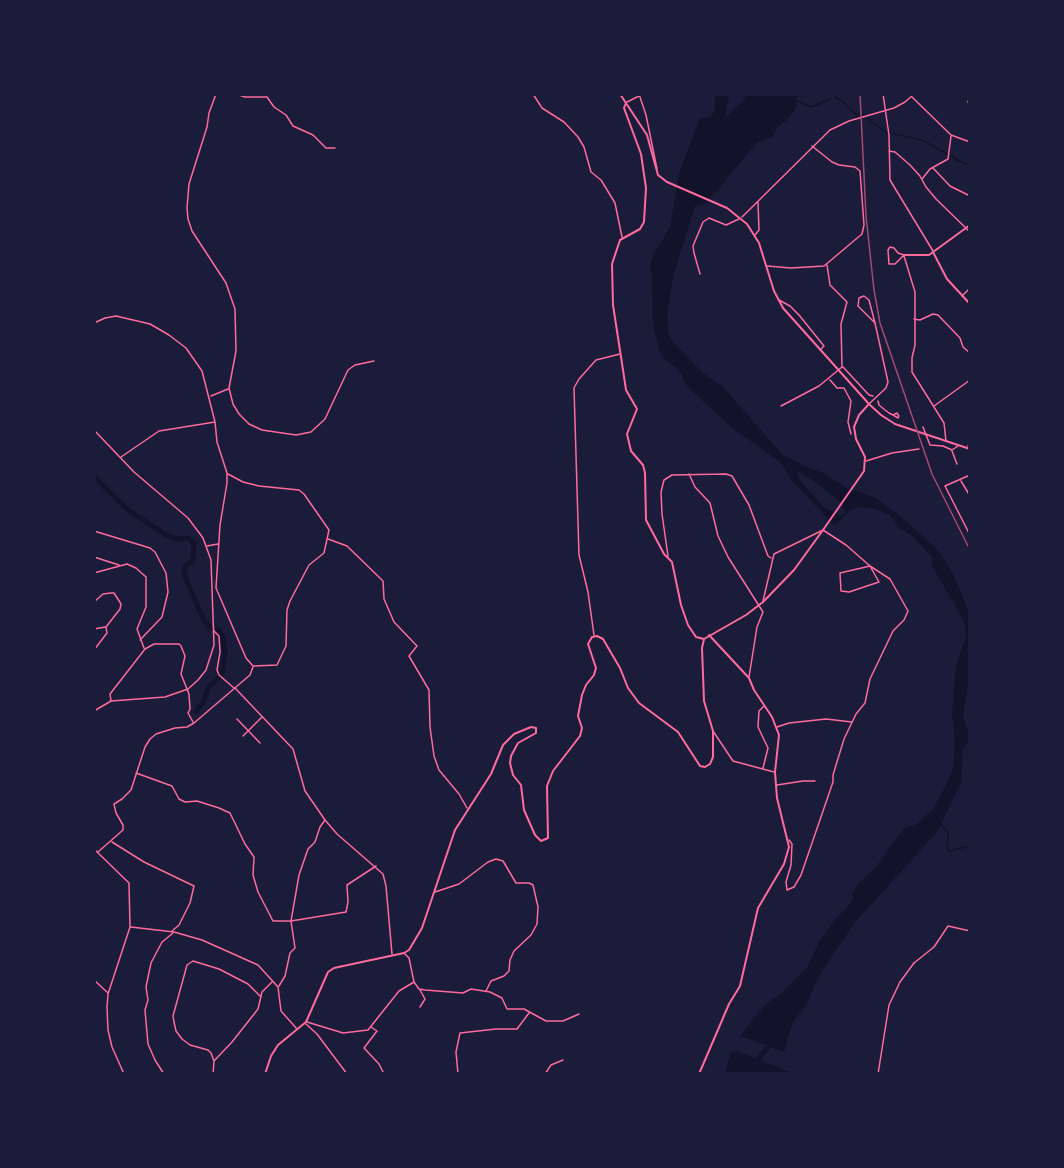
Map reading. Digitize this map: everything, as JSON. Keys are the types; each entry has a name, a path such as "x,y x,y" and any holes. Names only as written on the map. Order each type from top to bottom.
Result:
{"main road":[{"path":"620,94 648,139 656,173 662,180 713,202 741,218 755,235 778,300 785,311 870,404 891,422 969,450"},
{"path":"626,103 624,108 641,154 646,188 645,216 640,229 622,237 612,264 611,285 626,390 637,409 627,434 631,451 643,465 645,473 646,520 674,570 681,605 688,625 696,637 704,639"},
{"path":"904,255 925,257 969,225"},
{"path":"933,252 947,279 969,304"},
{"path":"265,1074 271,1056 278,1045 306,1023 330,970 404,953 418,935 452,836 491,774 505,742 520,731 534,727 536,733 518,743 510,763 513,775 521,784 524,810 536,835 541,842 548,838 547,786 553,771 580,736 582,728 578,716 582,695 596,668 588,644 594,636 603,639 634,697 678,732 698,764 703,768 708,766 713,757 713,731 704,701 702,653 704,639 746,615 763,602 801,562 823,531 864,471 866,461 856,439 854,427 859,415 870,404"},
{"path":"699,1074 729,1004 740,986 758,908 784,864 789,847 789,840 778,808 775,772 780,740 777,727 748,678 709,635"}],"street":[{"path":"216,94 189,184 186,208 192,231 226,283 235,309 237,342 229,388 235,407 249,424 262,430 301,435 311,432 322,424 348,370 355,365 374,361"},
{"path":"236,94 245,97 267,97 274,107 286,115 293,126 312,135 326,148 335,148"},
{"path":"533,94 542,108 564,122 578,137 584,147 591,172 601,180 615,203 622,237"},
{"path":"883,94 890,180 933,252"},
{"path":"626,103 639,95 657,160 656,173"},
{"path":"700,274 693,246 703,222 709,218 729,225 741,218 812,146 836,126 900,105 913,96 951,135 969,142"},
{"path":"969,96 969,105"},
{"path":"922,179 932,167 948,159 951,135"},
{"path":"767,266 792,268 826,265 862,234 864,225 861,174 858,168 832,162 812,146"},
{"path":"889,151 901,156 936,199 969,232"},
{"path":"932,167 950,186 969,196"},
{"path":"755,235 759,230 758,201"},
{"path":"890,247 904,255 895,264 888,264 890,247"},
{"path":"904,255 906,268 914,287 915,345 912,372 944,423 946,442"},
{"path":"826,265 830,285 847,302 841,324 842,367 869,395 873,396"},
{"path":"962,296 969,288"},
{"path":"870,404 885,390 888,382 875,323 868,298 859,298 858,306 875,323"},
{"path":"778,300 790,306 799,315 824,346 820,350"},
{"path":"785,311 790,306"},
{"path":"914,320 920,320 933,314 938,315 960,338 963,347 969,353"},
{"path":"793,321 799,315"},
{"path":"94,323 116,316 138,320 160,329 195,358 202,371 215,422 217,442 227,473 221,515 216,588 246,658 253,666"},
{"path":"594,636 588,592 579,555 574,393 579,379 593,362 599,358 621,354"},
{"path":"781,406 829,379 842,367"},
{"path":"829,379 837,388 844,388 851,401 848,422 851,434"},
{"path":"934,406 969,380"},
{"path":"209,396 229,388"},
{"path":"878,401 893,415"},
{"path":"120,458 159,431 215,422"},
{"path":"923,427 930,446 952,450 957,464"},
{"path":"94,430 152,489 188,518 203,538 212,560 213,631 213,652 209,664 198,680 188,689 165,697 111,701 94,711"},
{"path":"969,442 969,450"},
{"path":"952,450 958,446"},
{"path":"866,461 892,453 919,449"},
{"path":"227,473 243,482 259,486 299,490 329,530 324,553 309,565 290,601 287,610 286,646 277,665 253,666"},
{"path":"668,557 662,514 664,480 668,477 689,474 726,474 732,476 750,504 771,559"},
{"path":"689,474 695,487 710,504 718,536 728,557 763,612 757,627 748,678"},
{"path":"969,475 945,486 969,535"},
{"path":"961,480 969,496"},
{"path":"965,525 969,522"},
{"path":"94,531 150,548 155,552 166,573 168,592 162,616 140,640"},
{"path":"763,602 771,559 776,552 823,531 846,545 870,566 890,579 908,611 904,620 893,631 870,679 865,703 852,722 844,740 833,782 801,875 795,887 788,890 786,882 791,865 792,844 789,840"},
{"path":"328,539 347,546 382,582 384,599 394,622 417,646 409,656 429,690 429,728 434,756 439,770 468,809"},
{"path":"207,546 219,543"},
{"path":"94,557 120,566"},
{"path":"94,573 127,564 146,577 148,581 145,611 137,629 145,649"},
{"path":"870,566 879,582 849,592 841,591 840,573 870,566"},
{"path":"94,602 103,594 111,593 119,599 121,604 120,609 106,627 94,629"},
{"path":"94,650 107,633 106,627"},
{"path":"213,631 219,636 220,654 217,670 219,675 235,688 293,748 305,791 325,820 337,834 383,874 392,955"},
{"path":"111,701 110,694 145,649 154,644 182,646 185,656 181,674 188,689 190,701 188,713 194,723"},
{"path":"98,852 122,832 123,828 114,804 131,790 145,747 153,736 190,726 250,675 253,666"},
{"path":"763,769 768,748 758,727 759,711 765,705"},
{"path":"243,736 262,716"},
{"path":"237,719 260,742"},
{"path":"777,727 789,723 826,719 852,722"},
{"path":"713,731 734,761 775,772"},
{"path":"136,773 172,786 180,799 185,802 197,801 227,811 254,857 253,875 258,891 267,905 269,916 277,922 346,912 347,885 376,867"},
{"path":"776,785 815,781"},
{"path":"278,987 285,976 290,953 295,948 291,921 299,875 308,849 315,842 325,820"},
{"path":"111,842 144,862 194,886 190,903 179,925 162,942 151,963 146,987 148,1000 145,1010 148,1044 164,1074"},
{"path":"94,849 129,883 130,927 108,994 108,1030 112,1047 124,1074"},
{"path":"434,892 459,884 488,862 496,859 503,861 516,883 532,885 537,907 537,924 531,935 514,951 509,971 504,976 491,981 486,991"},
{"path":"878,1074 889,1005 900,982 914,963 934,947 948,926 969,931"},
{"path":"130,927 173,932 202,940 252,962 278,987 281,1011 297,1029"},
{"path":"404,953 409,958 414,982 425,999 420,1007"},
{"path":"213,1074 214,1061 211,1053 190,1045 176,1031 173,1016 187,965 193,961 219,969 248,984 260,996"},
{"path":"94,980 108,994"},
{"path":"214,1061 258,1009 260,996 273,981"},
{"path":"306,1023 343,1033 365,1032 399,991 414,982"},
{"path":"419,989 463,993 471,989 486,991 502,998 507,1009 524,1009 543,1020 558,1022 579,1014"},
{"path":"458,1074 456,1052 460,1034 496,1029 517,1029 529,1012"},
{"path":"306,1023 347,1074"},
{"path":"370,1027 377,1031 364,1048 379,1064 384,1074"},
{"path":"545,1074 551,1065 563,1060"}],"shaded area":[{"path":"729,95 725,118 744,100 746,95 798,95 795,109 787,120 777,127 773,136 758,142 721,187 704,204 695,206 674,273 667,312 668,333 673,342 704,374 722,386 782,454 823,473 847,488 874,497 904,519 939,551 952,572 969,612 969,679 963,717 970,740 963,749 961,782 937,832 856,921 820,974 805,1007 793,1021 784,1052 741,1036 766,1004 780,994 808,966 819,942 853,899 852,893 877,866 903,829 917,824 933,809 953,769 955,740 952,714 956,666 966,635 965,625 958,610 932,566 932,557 911,535 900,528 889,514 872,508 859,507 852,509 834,525 793,482 780,462 730,426 691,390 683,381 683,375 665,360 659,350 653,323 650,267 653,255 670,228 679,174 699,120 710,117 715,111 715,97","holes":["796,470 839,501 846,512 841,516 824,507 800,481"]},
{"path":"736,1051 792,1073 725,1073 731,1052"}],"waterway":[{"path":"835,97 844,102 857,116 865,114"},
{"path":"798,101 811,107 830,99"},
{"path":"867,118 885,132 922,140 965,164 970,163"},
{"path":"94,477 128,510 166,535 178,539 188,538 194,543 193,560 185,567 184,574 204,621 211,628"},
{"path":"196,711 204,701 208,688 222,674 225,653 223,637 218,630"},
{"path":"940,823 948,833 947,849 949,851 970,846"},
{"path":"754,1074 756,1062 772,1042"}],"railway":[{"path":"860,94 866,216 880,323 932,474 970,550"}]}
